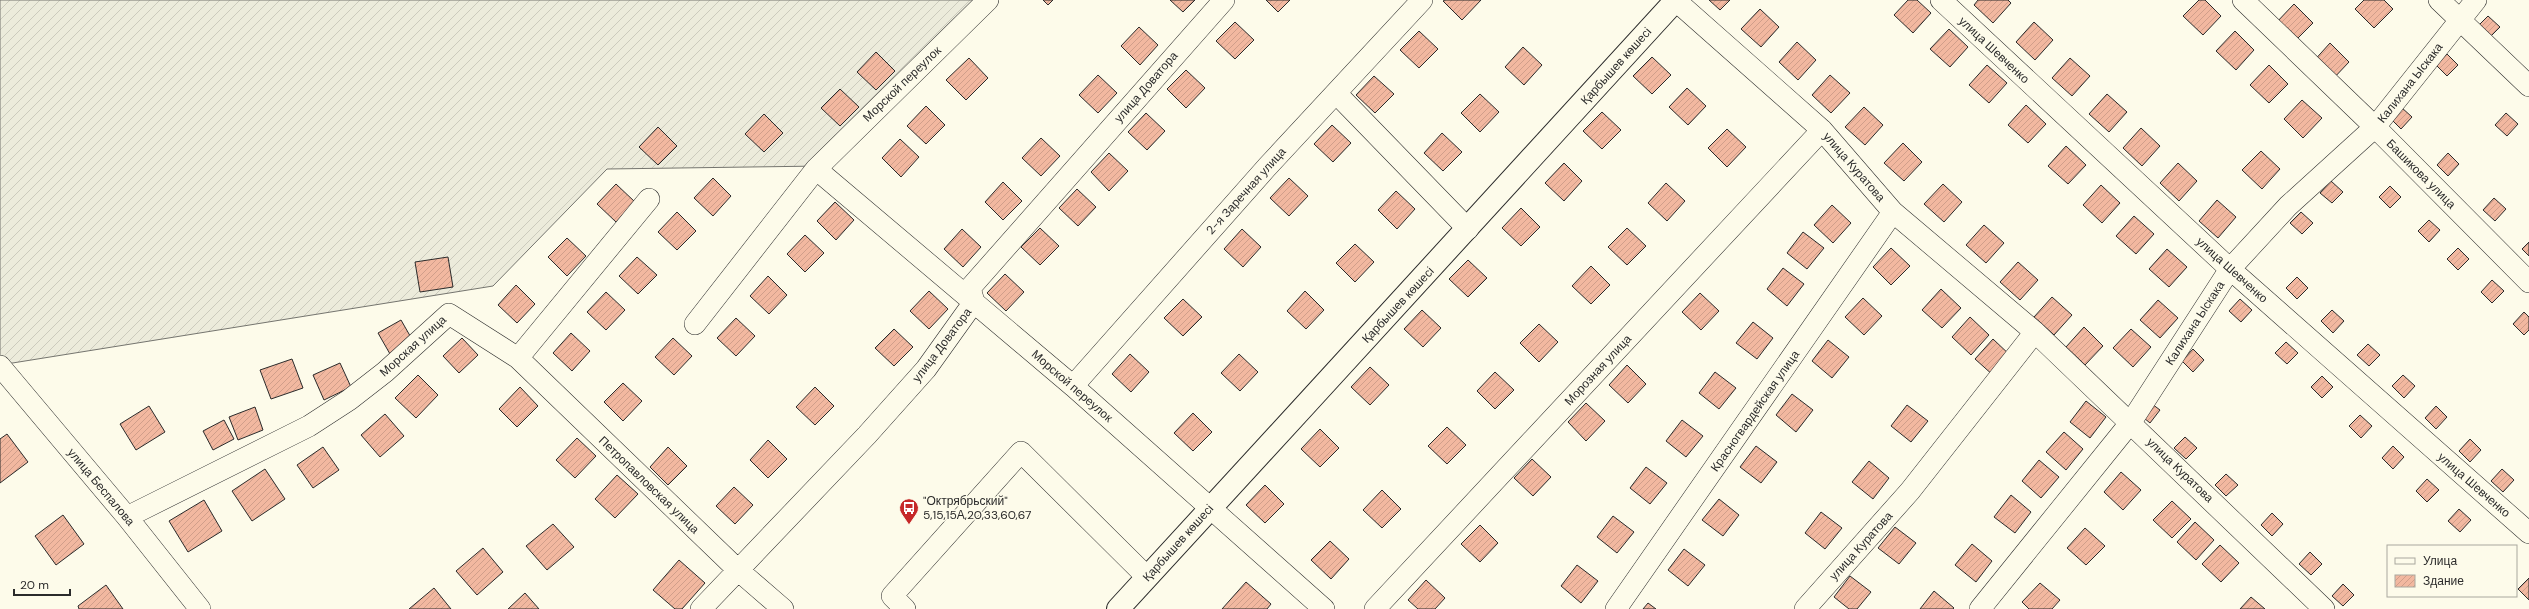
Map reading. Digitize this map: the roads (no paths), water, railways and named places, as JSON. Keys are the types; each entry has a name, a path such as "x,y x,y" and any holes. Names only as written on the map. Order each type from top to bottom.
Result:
{"main road":[{"name":"Қарбышев көшесі","path":"1118,609 1210,507 1468,229 1675,0"}],"street":[{"name":"Морской переулок","path":"694,324 816,169 988,0"},
{"name":"улица Доватора","path":"701,609 807,501 920,375 974,302 970,288 1224,0"},
{"name":"2-я Заречная улица","path":"1073,386 1267,167 1422,0"},
{"name":"улица Куратова","path":"1675,0 1822,130 1893,212 2036,332 2131,422 2320,608"},
{"name":"улица Шевченко","path":"1941,0 2230,269 2529,533"},
{"name":"Башикова улица","path":"2242,0 2375,127 2529,282"},
{"path":"2439,0 2529,86"},
{"name":"Калихана Ыскака","path":"1980,609 2131,422 2230,269 2288,206 2375,127 2476,0"},
{"path":"1336,93 1468,229"},
{"name":"Морозная улица","path":"1375,609 1822,130"},
{"name":"Морской переулок","path":"816,169 1073,386 1324,609"},
{"path":"518,358 649,199"},
{"name":"Красногвардейская улица","path":"1616,609 1893,212"},
{"name":"Морская улица","path":"127,517 309,426 349,400 384,372 449,314 518,358"},
{"name":"улица Куратова","path":"1805,609 1910,491 2036,332"},
{"name":"Петропавловская улица","path":"518,358 739,571 783,609"},
{"name":"улица Беспалова","path":"0,366 127,517 200,609"},
{"path":"905,609 892,596 1021,452 1148,577"}],"place":[{"name":"\"Октрябрьский\" 5,15,15А,20,33,60,67","path":"909,525"}]}
